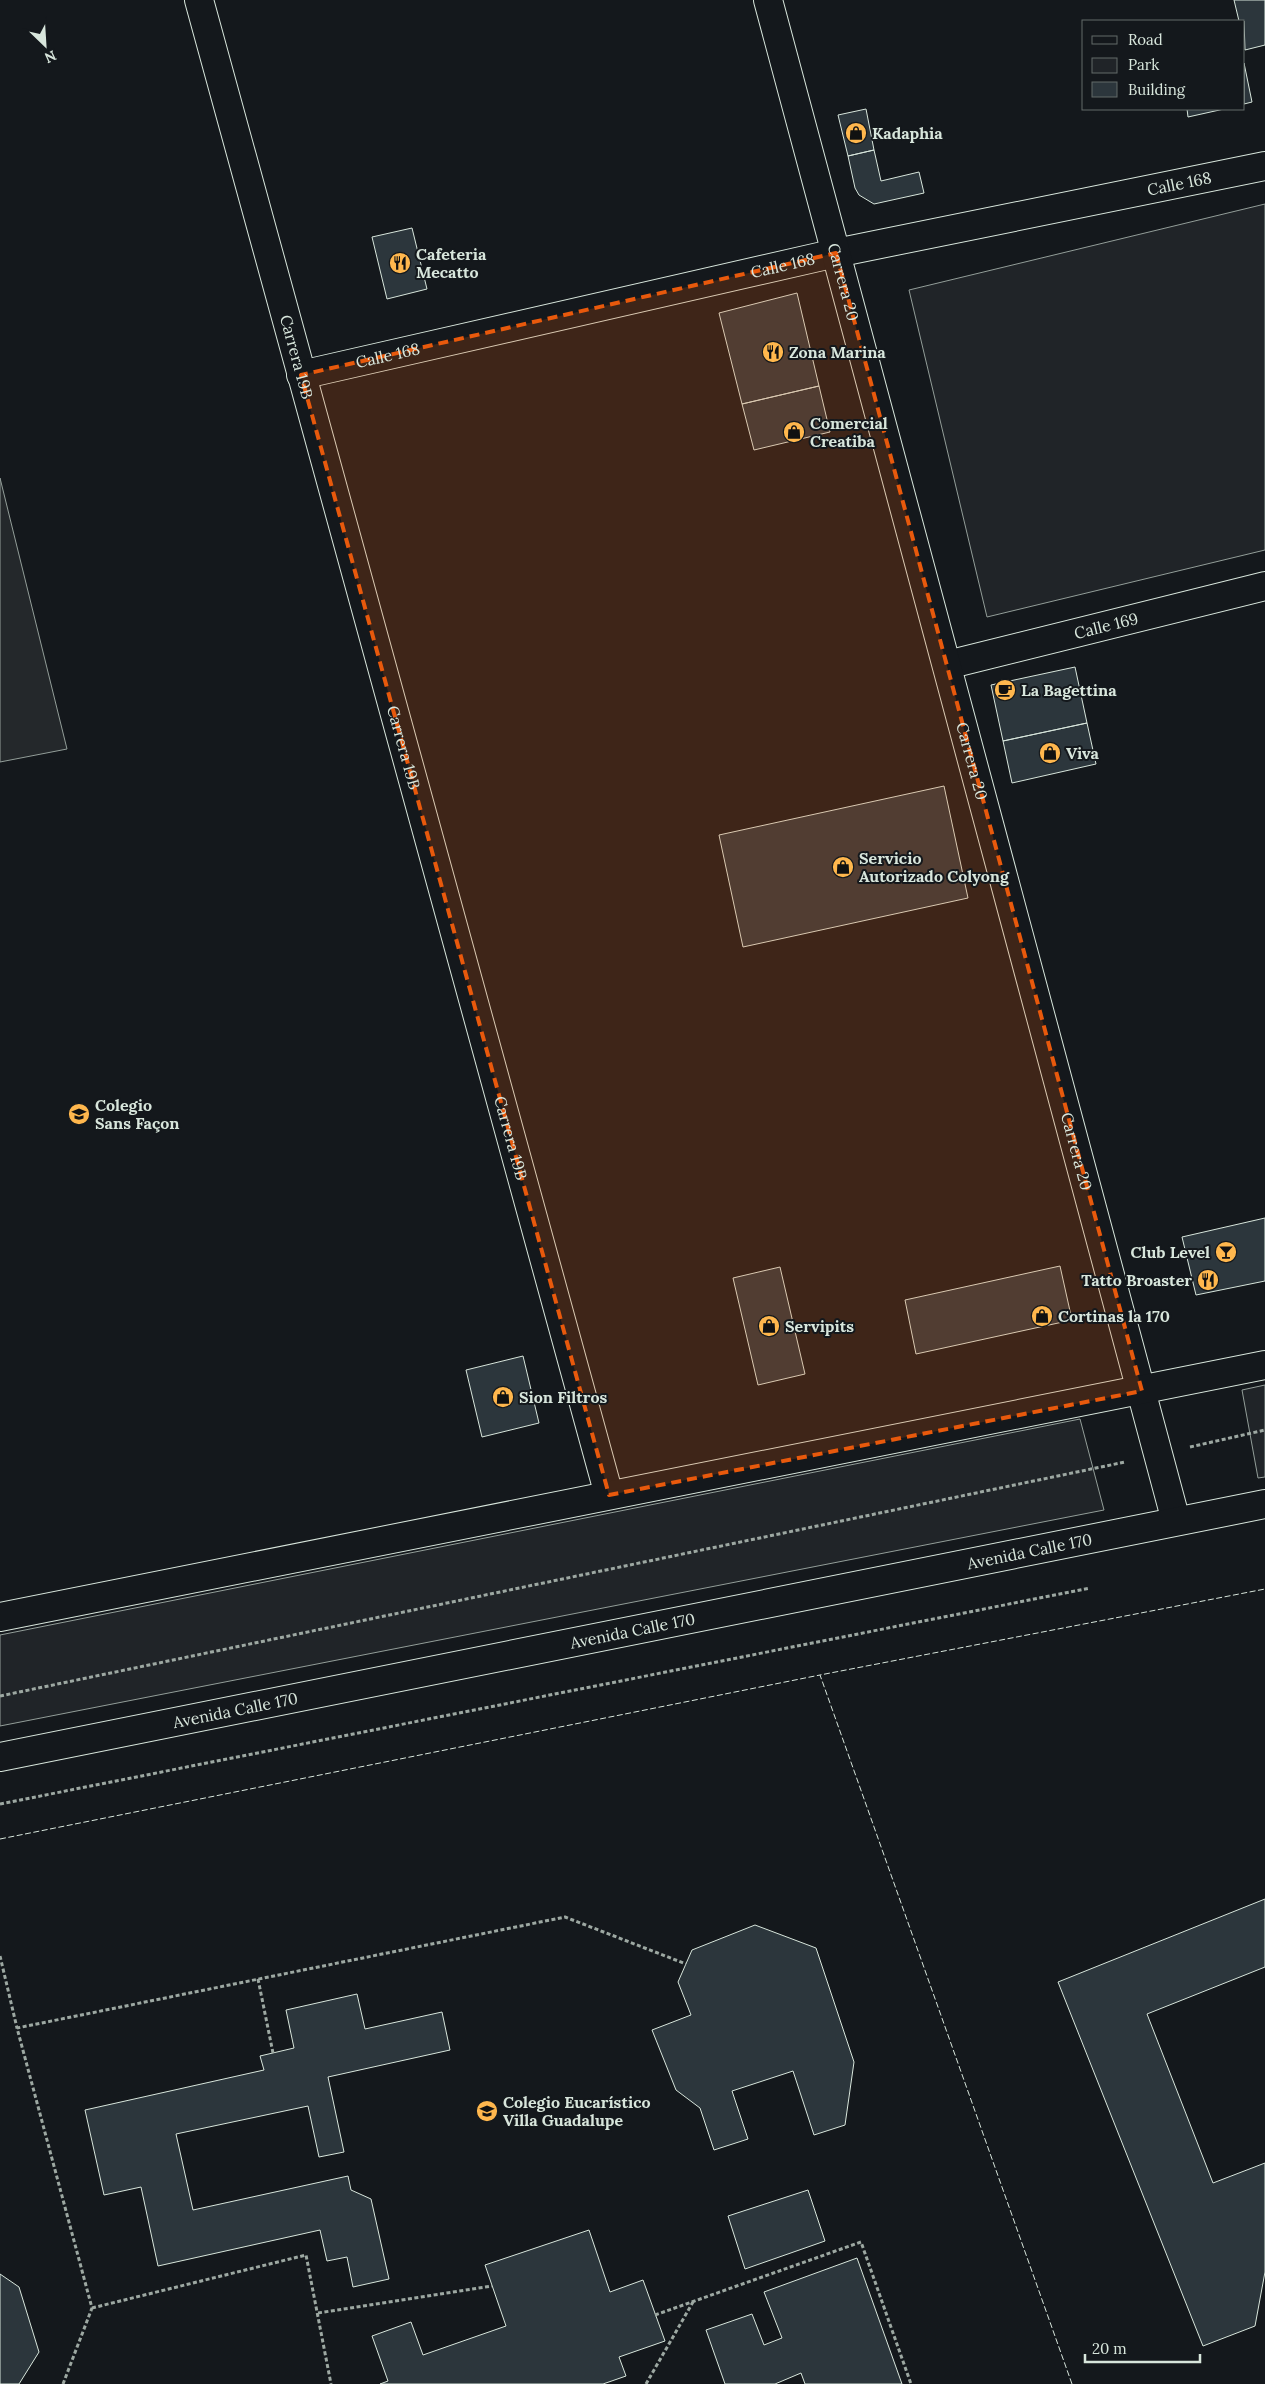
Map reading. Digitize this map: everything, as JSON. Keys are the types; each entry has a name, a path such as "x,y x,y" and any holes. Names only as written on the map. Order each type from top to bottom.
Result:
{"main road":[{"name":"Carrera 19B","path":"199,0 609,1496"},
{"name":"Carrera 20","path":"768,0 1176,1521"},
{"name":"Calle 168","path":"301,375 836,253 1265,166"},
{"name":"Calle 169","path":"947,665 1265,586"},
{"path":"0,1617 1265,1365"},
{"name":"Avenida Calle 170","path":"0,1757 1265,1504"}],"path":[{"path":"0,1696 1069,1475"},
{"path":"0,1804 1090,1588"},
{"path":"17,2028 565,1917 686,1964"},
{"path":"0,1956 17,2028 92,2308 63,2384"},
{"path":"258,1979 273,2053"},
{"path":"655,2315 861,2242 911,2384"},
{"path":"92,2308 306,2256 332,2384"},
{"path":"318,2313 492,2286"},
{"path":"646,2384 694,2301"}],"highlighted area":[{"path":"836,253 1142,1391 609,1495 301,375"}],"green space":[{"path":"1265,204 1265,550 987,617 909,290"},
{"path":"1265,1385 1265,1477 1258,1478 1242,1390"},
{"path":"1080,1419 1104,1510 0,1726 0,1635"}],"shaded area":[{"path":"0,478 67,749 0,762"}],"building":[{"path":"1234,0 1265,0 1265,45 1245,50 1245,20 1239,20"},
{"path":"1245,68 1252,102 1245,104"},
{"name":"Kadaphia","path":"866,109 874,150 848,156 838,115"},
{"path":"1187,110 1220,110 1188,117"},
{"path":"874,150 881,181 919,172 924,193 874,204 859,195 855,188 848,156"},
{"name":"Cafeteria Mecatto","path":"412,228 427,289 387,299 372,237"},
{"path":"797,293 819,386 742,404 719,313"},
{"path":"819,386 830,432 754,450 742,404"},
{"path":"1075,667 1087,723 1003,741 991,685"},
{"name":"Viva","path":"1087,723 1096,764 1012,783 1003,741"},
{"name":"Servicio Autorizado Colyong","path":"944,786 968,898 743,947 719,835"},
{"path":"1265,1218 1265,1281 1196,1295 1182,1237"},
{"path":"1060,1266 1072,1320 916,1354 905,1300"},
{"name":"Servipits","path":"780,1267 805,1374 758,1385 733,1278"},
{"name":"Sion Filtros","path":"523,1356 539,1423 482,1437 466,1370"},
{"path":"1265,1899 1265,1967 1147,2014 1213,2183 1265,2163 1265,2272 1255,2326 1203,2346 1058,1982"},
{"path":"755,1925 816,1948 854,2062 845,2125 814,2135 793,2071 732,2091 748,2139 714,2150 700,2108 676,2090 652,2030 691,2015 678,1982 692,1950"},
{"path":"357,1994 365,2029 442,2012 450,2050 328,2077 344,2152 319,2157 308,2106 176,2134 193,2210 348,2176 351,2190 371,2199 389,2279 353,2287 347,2257 327,2261 320,2230 158,2266 141,2187 104,2195 85,2110 264,2070 260,2056 294,2048 286,2010"},
{"path":"808,2190 825,2241 745,2269 728,2216"},
{"path":"589,2230 610,2292 643,2280 665,2341 619,2357 626,2376 603,2384 380,2384 388,2381 372,2336 411,2322 423,2355 506,2326 485,2265"},
{"path":"857,2258 902,2384 805,2384 801,2373 775,2384 725,2384 706,2330 752,2314 764,2345 782,2338 764,2292"},
{"path":"0,2274 19,2287 39,2352 19,2384 0,2384"}],"fence":[{"path":"1072,2384 820,1675 1265,1589"},
{"path":"0,1839 820,1675"}],"place":[{"name":"Kadaphia","path":"856,133"},
{"name":"Cafeteria Mecatto","path":"400,263"},
{"name":"Zona Marina","path":"773,352"},
{"name":"Comercial Creatiba","path":"794,432"},
{"name":"La Bagettina","path":"1005,690"},
{"name":"Viva","path":"1050,753"},
{"name":"Servicio Autorizado Colyong","path":"843,867"},
{"name":"Colegio Sans Façon","path":"79,1114"},
{"name":"Club Level","path":"1226,1252"},
{"name":"Tatto Broaster","path":"1208,1280"},
{"name":"Cortinas la 170","path":"1042,1316"},
{"name":"Servipits","path":"769,1326"},
{"name":"Sion Filtros","path":"503,1397"},
{"name":"Colegio Eucarístico Villa Guadalupe","path":"487,2111"}]}
